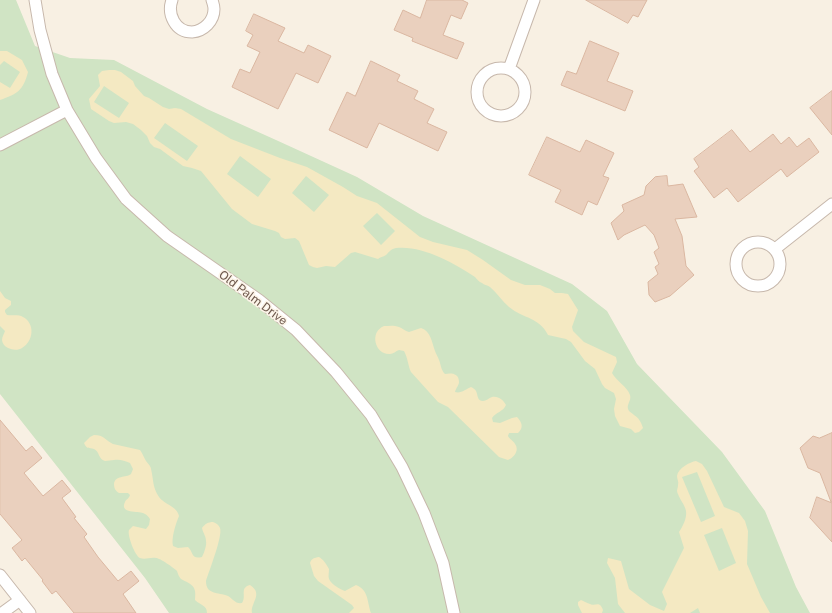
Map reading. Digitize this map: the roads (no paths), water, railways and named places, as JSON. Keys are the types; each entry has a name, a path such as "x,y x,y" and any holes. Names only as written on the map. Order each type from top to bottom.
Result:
{"street":[{"name":"Old Palm Drive","path":"35,0 40,30 52,74 67,110 96,158 126,199 167,236 259,300 296,330 336,372 371,415 402,467 424,513 443,563 454,613"},
{"path":"172,0 170,10 172,18 177,25 184,30 192,32 201,30 208,25 213,18 214,9 212,0"},
{"path":"510,69 534,0"},
{"path":"500,67 510,69 518,74 523,82 525,91 524,100 519,109 511,114 502,116 492,115 484,110 478,102 476,93 478,83 483,75 491,69 500,67"},
{"path":"0,145 67,110"},
{"path":"775,249 832,204"},
{"path":"760,241 775,249 780,257 780,265 778,274 773,281 765,285 756,286 748,284 741,278 737,271 736,262 738,254 744,247 751,242 760,241"},
{"path":"0,575 30,613"},
{"path":"2,613 20,600"}]}
